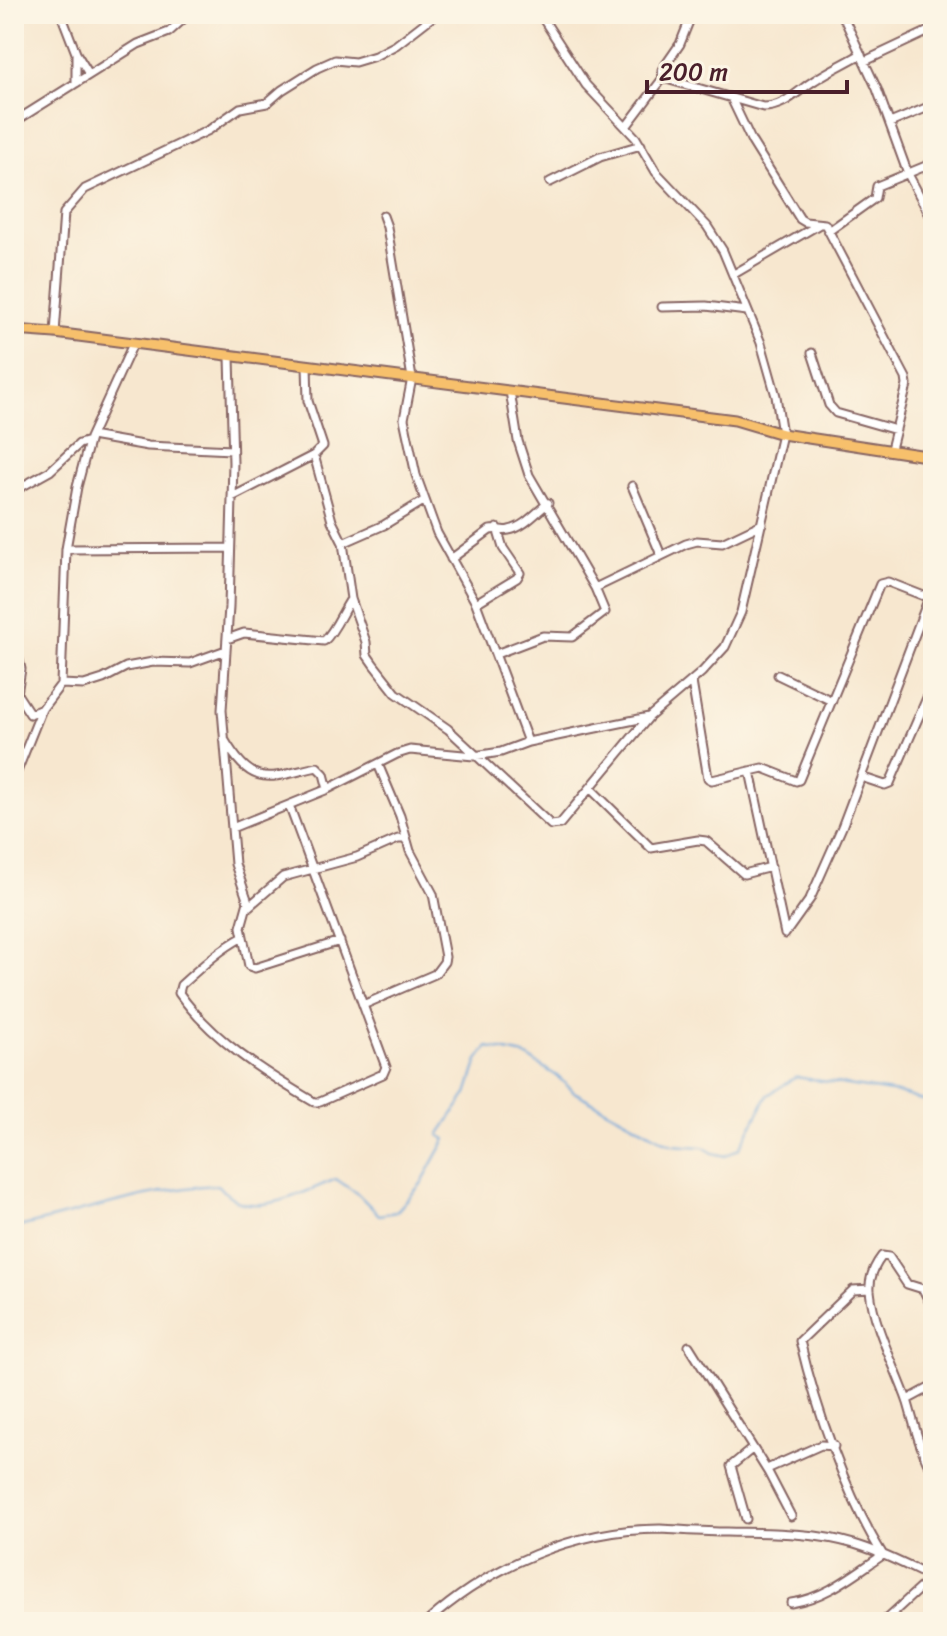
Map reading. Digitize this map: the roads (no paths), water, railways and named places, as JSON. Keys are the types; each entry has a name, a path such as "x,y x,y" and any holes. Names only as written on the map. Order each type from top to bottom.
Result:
{"main road":[{"path":"14,330 735,420 782,434 933,457"}],"street":[{"path":"61,14 76,53 89,74"},
{"path":"14,122 138,44 169,32 189,14"},
{"path":"55,333 64,213 85,189 209,130 240,108 267,103 282,90 326,64 340,59 361,61 375,56 396,45 436,14"},
{"path":"314,455 332,521 343,543 351,599 367,655 396,693 448,729 551,825 560,824 649,717 692,682 725,647 741,612 782,434 771,373 734,274 707,226 656,172 641,145 586,85 540,14"},
{"path":"547,25 549,14"},
{"path":"626,127 663,78 662,70 680,44 692,14"},
{"path":"842,14 863,57 908,174 933,221"},
{"path":"663,78 763,107 780,105 815,79 933,29"},
{"path":"76,53 76,83"},
{"path":"731,98 752,142 800,219 825,224 906,378 907,385 891,449"},
{"path":"890,123 933,105"},
{"path":"550,182 600,157 641,145"},
{"path":"829,231 875,198 877,186 933,163"},
{"path":"383,216 412,378 405,427 416,475 437,533 476,603 528,742"},
{"path":"734,274 820,224"},
{"path":"662,307 706,306 747,311"},
{"path":"14,779 42,709 61,684 66,549 77,487 90,439 133,344"},
{"path":"812,353 829,405 836,413 896,430"},
{"path":"230,357 232,497 223,737 235,864 248,902 241,920 243,937 251,968 340,941"},
{"path":"232,497 314,455 323,446 308,401 307,365"},
{"path":"496,654 543,636 572,637 603,615 604,608 525,463 510,391"},
{"path":"14,491 50,471 79,444 90,439 148,446 232,450"},
{"path":"632,486 661,555"},
{"path":"343,543 384,525 425,500"},
{"path":"451,559 490,530 515,529 548,503"},
{"path":"595,588 691,542 722,543 762,524"},
{"path":"476,603 517,578 520,573 503,548 497,528"},
{"path":"66,549 230,548"},
{"path":"692,682 708,778 712,780 768,768 793,781 799,780 880,584 888,582 929,598"},
{"path":"750,771 785,934 804,909 819,880 933,587"},
{"path":"227,639 244,633 324,641 351,599"},
{"path":"228,623 244,633"},
{"path":"14,639 21,669 17,694 30,714 42,709"},
{"path":"61,684 84,685 126,667 153,662 190,663 226,650"},
{"path":"778,675 832,701"},
{"path":"861,777 885,785 890,783 933,684"},
{"path":"232,828 328,789 397,754 416,749 474,756 649,717"},
{"path":"223,737 238,763 251,773 275,776 317,767 324,774 328,789"},
{"path":"363,1005 435,974 444,962 440,922 433,894 405,839 400,816 378,764"},
{"path":"590,788 651,848 706,841 744,874 771,867"},
{"path":"243,937 218,951 181,985 179,993 198,1016 261,1071 314,1102 386,1071 289,805"},
{"path":"247,908 283,877 357,857 398,839 405,839"},
{"path":"933,1309 923,1289 907,1284 885,1255 876,1264 870,1289 885,1346 907,1400 921,1450 933,1473"},
{"path":"870,1289 853,1290 800,1341 812,1393 872,1536 883,1555"},
{"path":"689,1346 767,1469 791,1516"},
{"path":"907,1400 933,1386"},
{"path":"767,1469 821,1445 834,1446"},
{"path":"746,1519 731,1466 753,1448"},
{"path":"427,1622 471,1588 534,1553 628,1532 659,1529 800,1535 853,1544 933,1578 883,1622"},
{"path":"791,1603 823,1594 883,1555"}],"waterway":[{"path":"14,1228 140,1196 191,1187 217,1185 237,1201 261,1204 300,1194 336,1179 359,1195 379,1215 396,1212 421,1184 446,1139 439,1135 467,1094 478,1060 488,1047 524,1055 557,1076 574,1092 672,1145 703,1147 726,1156 740,1148 768,1095 796,1077 898,1093 933,1104"}]}
